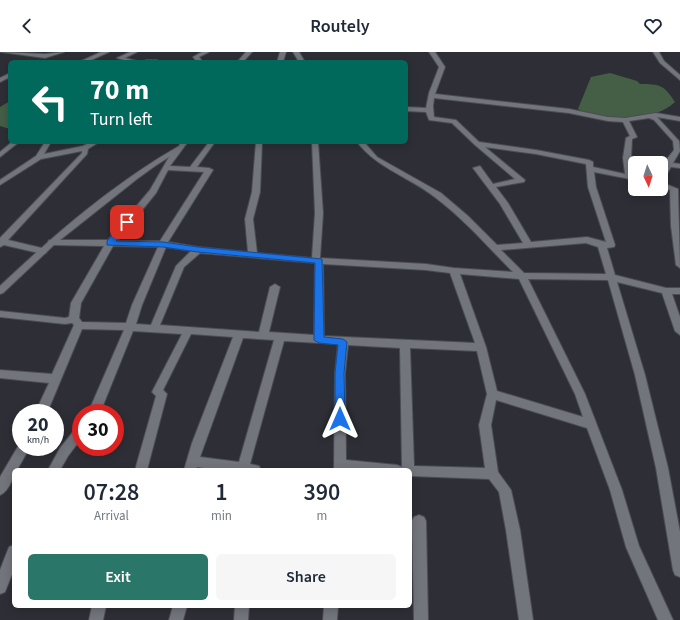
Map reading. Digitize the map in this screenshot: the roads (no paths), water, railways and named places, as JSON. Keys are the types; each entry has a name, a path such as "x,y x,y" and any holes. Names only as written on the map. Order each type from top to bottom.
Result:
{"street":[{"path":"0,56 7,52 45,56 62,52"},
{"path":"87,60 106,52"},
{"path":"129,60 120,58 134,52"},
{"path":"198,60 196,58 206,52"},
{"path":"242,60 249,52"},
{"path":"432,52 442,67 434,83 428,110 431,118 454,121 477,144 521,180 492,186"},
{"path":"656,52 662,62 680,78"},
{"path":"432,96 569,111 608,119 625,120 652,117 656,115 680,119"},
{"path":"408,109 428,110"},
{"path":"652,117 656,119 676,141 676,150 668,162"},
{"path":"625,120 634,137 629,138 628,162"},
{"path":"668,132 680,133"},
{"path":"0,156 14,144"},
{"path":"0,183 11,177 38,157 47,144"},
{"path":"38,157 85,148 92,144"},
{"path":"191,170 210,144"},
{"path":"253,254 249,219 256,192 259,144"},
{"path":"314,144 319,214 317,260 319,340"},
{"path":"362,144 375,158 438,196 495,248 522,276 580,394 616,490 633,547 666,620"},
{"path":"477,144 563,156 574,161 589,162 592,187 611,245 602,245 587,240 495,248"},
{"path":"45,404 77,322 76,303 110,243 153,191 167,168 171,158 183,145"},
{"path":"0,291 52,242 152,164 183,145"},
{"path":"1,242 66,174 84,153 85,148"},
{"path":"668,164 680,166"},
{"path":"98,404 130,327 137,304 163,244 209,170 167,168"},
{"path":"477,168 492,186 528,245"},
{"path":"590,169 628,176"},
{"path":"0,175 11,177"},
{"path":"668,187 674,189 677,196 675,226 680,265"},
{"path":"1,242 43,251"},
{"path":"52,242 163,244 198,250 426,267 454,271 522,276 611,277 666,291 680,291"},
{"path":"602,245 640,375 657,447 680,570"},
{"path":"154,329 180,266 198,250"},
{"path":"454,271 481,347 492,394 485,425 492,474 505,490 513,530 526,620"},
{"path":"263,336 275,287"},
{"path":"666,291 680,330"},
{"path":"0,314 154,329 240,333 343,342 405,346 481,347"},
{"path":"142,468 162,394 158,392 188,331"},
{"path":"230,468 191,466 240,333"},
{"path":"249,468 280,337"},
{"path":"343,342 340,373 340,467 359,468"},
{"path":"405,346 409,468"},
{"path":"0,374 56,379"},
{"path":"492,394 591,424"},
{"path":"55,468 72,442"},
{"path":"12,468 19,456"},
{"path":"0,490 12,468"},
{"path":"412,471 492,474"},
{"path":"419,521 421,620"},
{"path":"0,587 12,557"},
{"path":"96,620 99,608"},
{"path":"176,620 179,608"},
{"path":"241,620 242,608"},
{"path":"330,620 331,608"}]}
